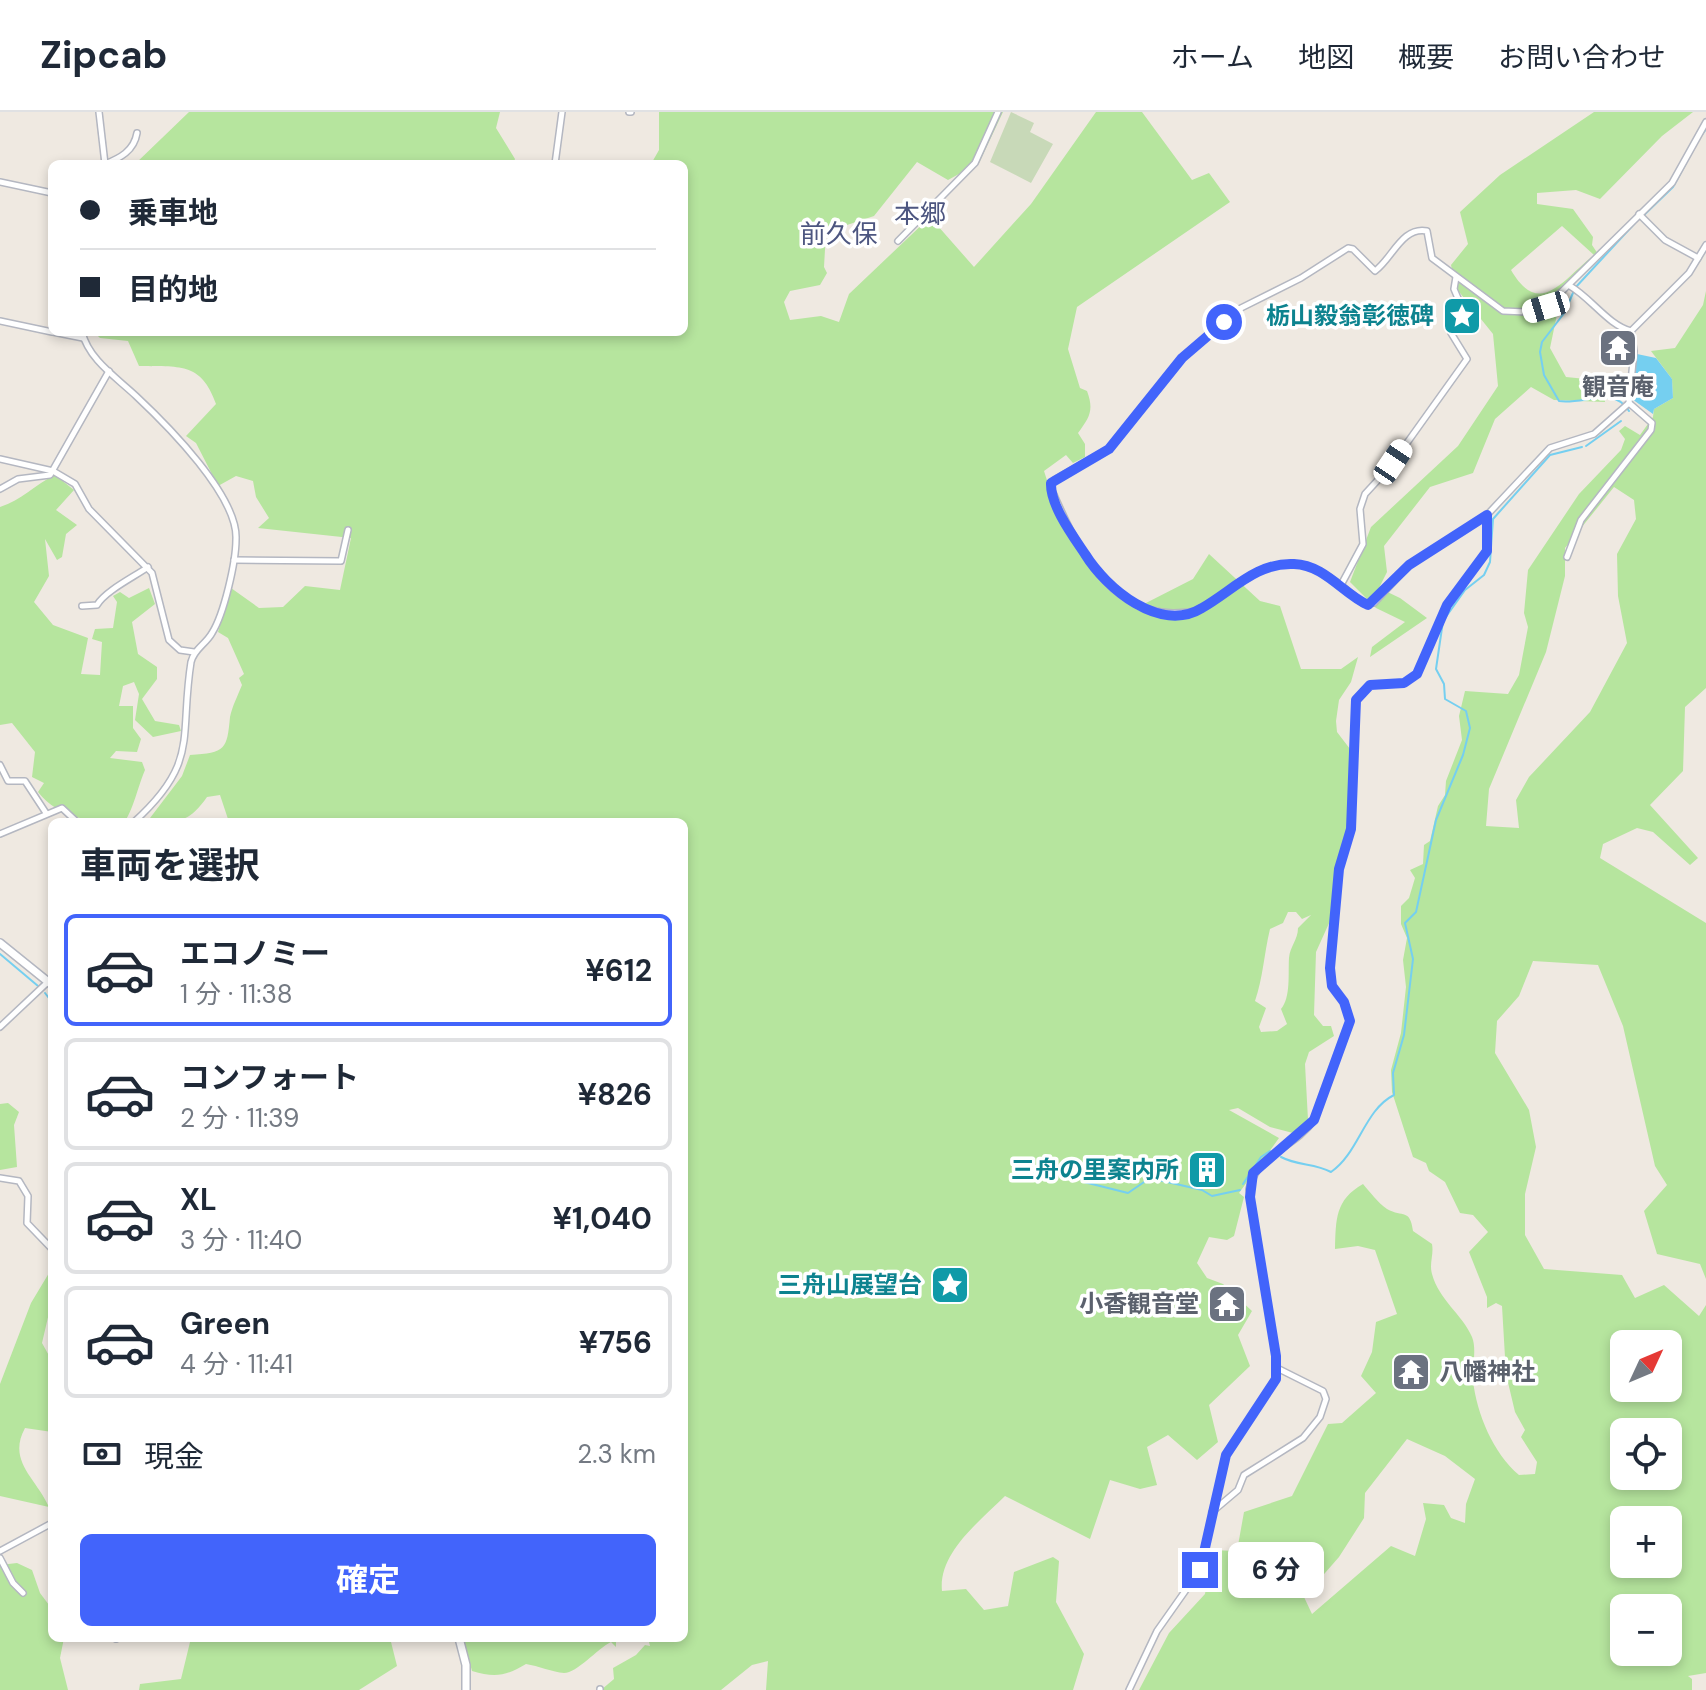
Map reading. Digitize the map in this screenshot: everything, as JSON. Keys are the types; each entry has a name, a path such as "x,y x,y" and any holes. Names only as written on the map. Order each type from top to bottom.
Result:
{"street":[{"path":"99,112 105,160"},
{"path":"556,160 562,112"},
{"path":"898,241 975,163 998,112"},
{"path":"1631,331 1634,351 1627,405 1594,434 1550,448 1487,515 1409,565 1374,603 1364,604 1341,585 1308,567 1273,566 1228,590 1200,611 1162,613 1141,607 1107,585 1096,572 1066,522 1051,483 1109,449 1182,358 1241,308 1301,278 1348,248 1353,249 1375,271 1408,237 1427,231 1432,258 1492,306 1515,313 1546,307 1573,288 1676,177 1706,122"},
{"path":"114,160 123,156 136,142 137,133"},
{"path":"0,182 48,192"},
{"path":"1641,216 1665,240 1698,258"},
{"path":"1631,331 1680,282 1706,245"},
{"path":"1341,585 1363,544 1360,509 1365,494 1389,468 1467,359 1451,333 1460,303 1454,289 1456,277"},
{"path":"1573,288 1622,329 1631,331"},
{"path":"0,321 48,331"},
{"path":"83,336 109,371 172,432 231,513 237,535 234,560 214,632 194,652 187,739 175,773 153,806 139,818"},
{"path":"0,489 18,479 50,475 109,371"},
{"path":"1567,557 1581,520 1651,430 1650,420 1627,405"},
{"path":"0,459 53,471 75,484 89,509 148,567 160,597 169,640 180,650 194,652"},
{"path":"1129,1690 1157,1631 1200,1570 1226,1455 1268,1392 1277,1368 1249,1189 1259,1165 1303,1133 1314,1120 1350,1021 1344,1002 1332,986 1330,968 1339,869 1351,829 1356,700 1370,685 1404,683 1417,674 1447,605 1487,551 1487,515"},
{"path":"234,560 341,561 348,530"},
{"path":"82,606 97,605 105,593 120,588 148,567"},
{"path":"0,765 8,781 25,781 46,813"},
{"path":"0,834 62,808 73,818"},
{"path":"0,943 48,980"},
{"path":"0,1027 48,985"},
{"path":"0,1178 19,1181 28,1196 27,1223 48,1245"},
{"path":"1212,1512 1238,1490 1244,1475 1290,1448 1320,1417 1326,1399 1323,1391 1277,1368"},
{"path":"0,1551 48,1525"},
{"path":"0,1558 13,1583 23,1593"},
{"path":"460,1642 466,1665 466,1690"}],"green space":[{"path":"189,112 500,112 496,128 515,159 515,160 139,160"},
{"path":"659,112 1003,112 979,163 948,180 917,162 874,216 826,232 824,267 827,273 820,285 790,291 784,302 790,320 821,316 839,322 849,294 930,217 974,267 1031,204 1096,112 1142,112 1192,180 1209,173 1230,202 1077,307 1068,349 1080,388 1087,391 1090,403 1088,418 1078,433 1085,444 1085,457 1073,463 1066,455 1044,471 1051,491 1079,545 1105,575 1137,602 1136,609 1140,611 1144,604 1193,579 1209,554 1260,601 1280,606 1301,669 1341,669 1358,657 1351,682 1339,700 1336,721 1337,732 1350,749 1348,833 1336,870 1330,921 1316,952 1314,1015 1323,1026 1331,1026 1334,1036 1309,1052 1305,1064 1308,1120 1293,1133 1270,1127 1238,1108 1229,1110 1279,1138 1239,1193 1244,1197 1234,1236 1227,1240 1209,1237 1197,1263 1207,1278 1223,1284 1252,1311 1238,1335 1250,1366 1209,1405 1218,1442 1197,1460 1168,1435 1147,1447 1157,1485 1140,1489 1110,1480 1090,1539 1005,1496 963,1539 947,1564 943,1577 942,1591 966,1589 984,1610 1008,1606 1014,1572 1053,1557 1059,1561 1056,1602 1084,1654 1073,1690 766,1690 768,1661 752,1665 721,1690 601,1690 614,1679 613,1668 636,1655 645,1645 650,1646 649,1642 688,1642 688,818 228,818 220,795 207,797 186,818 150,818 182,776 190,755 218,751 226,743 231,713 242,685 239,678 244,674 228,638 218,632 231,588 259,608 283,607 305,586 340,590 351,538 258,528 269,518 256,497 253,481 236,476 218,486 196,443 186,436 216,404 203,380 195,373 177,367 139,366 128,341 98,336 688,336 688,160 653,160 659,150","holes":["1288,912 1296,912 1302,919 1311,915 1298,928 1290,954 1288,992 1281,1009 1287,1024 1277,1031 1261,1032 1259,1027 1266,1008 1255,1001 1270,929 1283,923"]},
{"path":"1011,112 1034,123 1030,132 1053,144 1031,183 990,162"},
{"path":"1594,112 1693,112 1662,136 1600,199 1576,190 1537,193 1537,204 1573,209 1593,237 1592,245 1598,254 1573,279 1559,305 1550,348 1566,377 1596,380 1604,389 1605,402 1554,400 1531,387 1495,419 1473,473 1430,487 1384,546 1387,572 1379,588 1400,598 1427,618 1370,657 1372,647 1405,622 1376,608 1350,582 1371,527 1458,446 1498,386 1493,334 1456,288 1451,265 1468,244 1460,212 1500,175","holes":["1562,226 1594,255 1562,283 1542,293 1532,292 1522,285 1511,270"]},
{"path":"1706,291 1706,688 1685,707 1683,771 1650,805 1698,858 1690,865 1653,832 1637,828 1603,844 1600,858 1706,923 1706,1279 1700,1264 1657,1254 1644,1211 1667,1185 1655,1166 1623,1026 1598,965 1533,961 1519,996 1497,1021 1495,1053 1529,1110 1536,1147 1525,1194 1525,1235 1544,1269 1622,1275 1635,1298 1664,1285 1699,1316 1706,1305 1706,1673 1688,1676 1692,1679 1692,1690 1139,1690 1169,1633 1205,1594 1212,1550 1237,1551 1244,1512 1292,1496 1328,1424 1342,1423 1376,1393 1361,1376 1372,1352 1376,1322 1397,1314 1375,1250 1358,1246 1335,1249 1337,1219 1342,1204 1363,1184 1387,1209 1408,1216 1413,1231 1432,1244 1431,1270 1435,1283 1472,1337 1473,1381 1478,1407 1488,1432 1501,1456 1519,1475 1535,1474 1537,1462 1521,1437 1525,1430 1515,1412 1506,1374 1502,1306 1496,1303 1487,1308 1487,1297 1469,1252 1488,1232 1473,1215 1460,1213 1445,1182 1429,1171 1426,1163 1413,1157 1392,1092 1391,1070 1401,1033 1406,987 1403,960 1407,938 1401,924 1401,906 1409,898 1415,878 1410,870 1423,864 1424,845 1430,841 1438,806 1445,795 1446,781 1462,740 1459,716 1465,691 1508,694 1519,675 1528,627 1524,613 1528,570 1579,494 1621,450 1625,439 1619,431 1625,426 1640,435 1653,417 1654,409 1673,398 1672,379 1651,351 1675,348 1703,305","holes":["1614,487 1634,500 1636,519 1617,554 1618,596 1627,643 1590,712 1529,777 1516,800 1519,828 1486,826 1489,789 1546,652 1565,576 1565,548","1407,1439 1445,1456 1475,1479 1466,1504 1465,1523 1451,1518 1444,1505 1423,1503 1426,1519 1415,1556 1391,1546 1312,1614 1304,1597 1339,1557 1364,1518 1365,1493"]},
{"path":"55,475 74,490 56,510 77,525 66,534 62,557 57,560 45,539 49,576 34,602 53,625 88,638 81,674 100,675 102,642 92,639 95,629 113,628 117,602 113,596 120,592 129,598 149,588 155,604 132,622 138,654 157,667 157,679 142,699 155,721 179,725 181,731 153,737 135,720 139,694 134,682 123,686 119,706 133,706 133,728 141,739 137,752 116,751 110,758 142,762 145,770 126,818 77,817 46,801 38,792 44,783 32,777 35,752 12,723 0,725 0,507"},
{"path":"8,1103 19,1112 14,1125 17,1167 0,1170 0,1104"},
{"path":"48,1275 48,1317 42,1343 48,1354 48,1431 25,1428 19,1450 25,1469 48,1507 0,1496 0,1384 31,1303"},
{"path":"17,1563 32,1570 40,1593 48,1604 48,1642 63,1642 60,1658 68,1690 0,1690 0,1565"},
{"path":"190,1642 391,1642 397,1666 359,1690 139,1690 140,1684 181,1679"},
{"path":"464,1642 611,1642 569,1672 526,1664 494,1675 472,1671"}],"water":[{"path":"1637,354 1656,358 1672,379 1673,398 1654,409 1653,414 1632,399"}],"waterway":[{"path":"1701,136 1706,129"},
{"path":"1643,216 1673,187 1692,152"},
{"path":"1629,411 1622,403 1606,397 1559,401 1544,375 1540,352 1542,342 1565,312 1575,288 1635,223"},
{"path":"1586,446 1621,421"},
{"path":"1281,1157 1331,1172 1341,1164 1375,1111 1394,1095 1393,1073 1404,1035 1413,959 1405,923 1416,912 1436,820 1463,755 1470,728 1466,711 1445,699 1444,684 1436,669 1443,621 1465,590 1484,575 1490,562 1493,519 1550,455 1582,447"},
{"path":"0,954 38,986"},
{"path":"45,993 48,997"},
{"path":"1243,1184 1261,1157 1270,1151"},
{"path":"1079,1178 1128,1193 1150,1178 1202,1190 1212,1196 1240,1190"}],"place":[{"name":"栃山毅翁彰徳碑","path":"1462,316"},
{"name":"観音庵","path":"1618,348"},
{"name":"三舟の里案内所","path":"1207,1170"},
{"name":"三舟山展望台","path":"950,1285"},
{"name":"小香観音堂","path":"1227,1304"},
{"name":"八幡神社","path":"1411,1372"}],"district":[{"name":"本郷","path":"920,214"},
{"name":"前久保","path":"839,234"}],"route":[{"path":"1200,1570 1219,1473 1226,1455 1276,1379 1276,1356 1249,1189 1253,1173 1266,1158 1308,1129 1314,1120 1350,1021 1344,1002 1332,986 1330,968 1339,869 1351,829 1356,700 1360,692 1370,685 1404,683 1417,674 1447,605 1487,551 1487,515 1477,518 1409,565 1374,603 1368,605 1341,585 1308,567 1294,564 1264,569 1200,611 1185,613 1162,613 1141,607 1107,585 1066,522 1051,483 1109,449 1129,428 1171,369 1224,322"}]}
